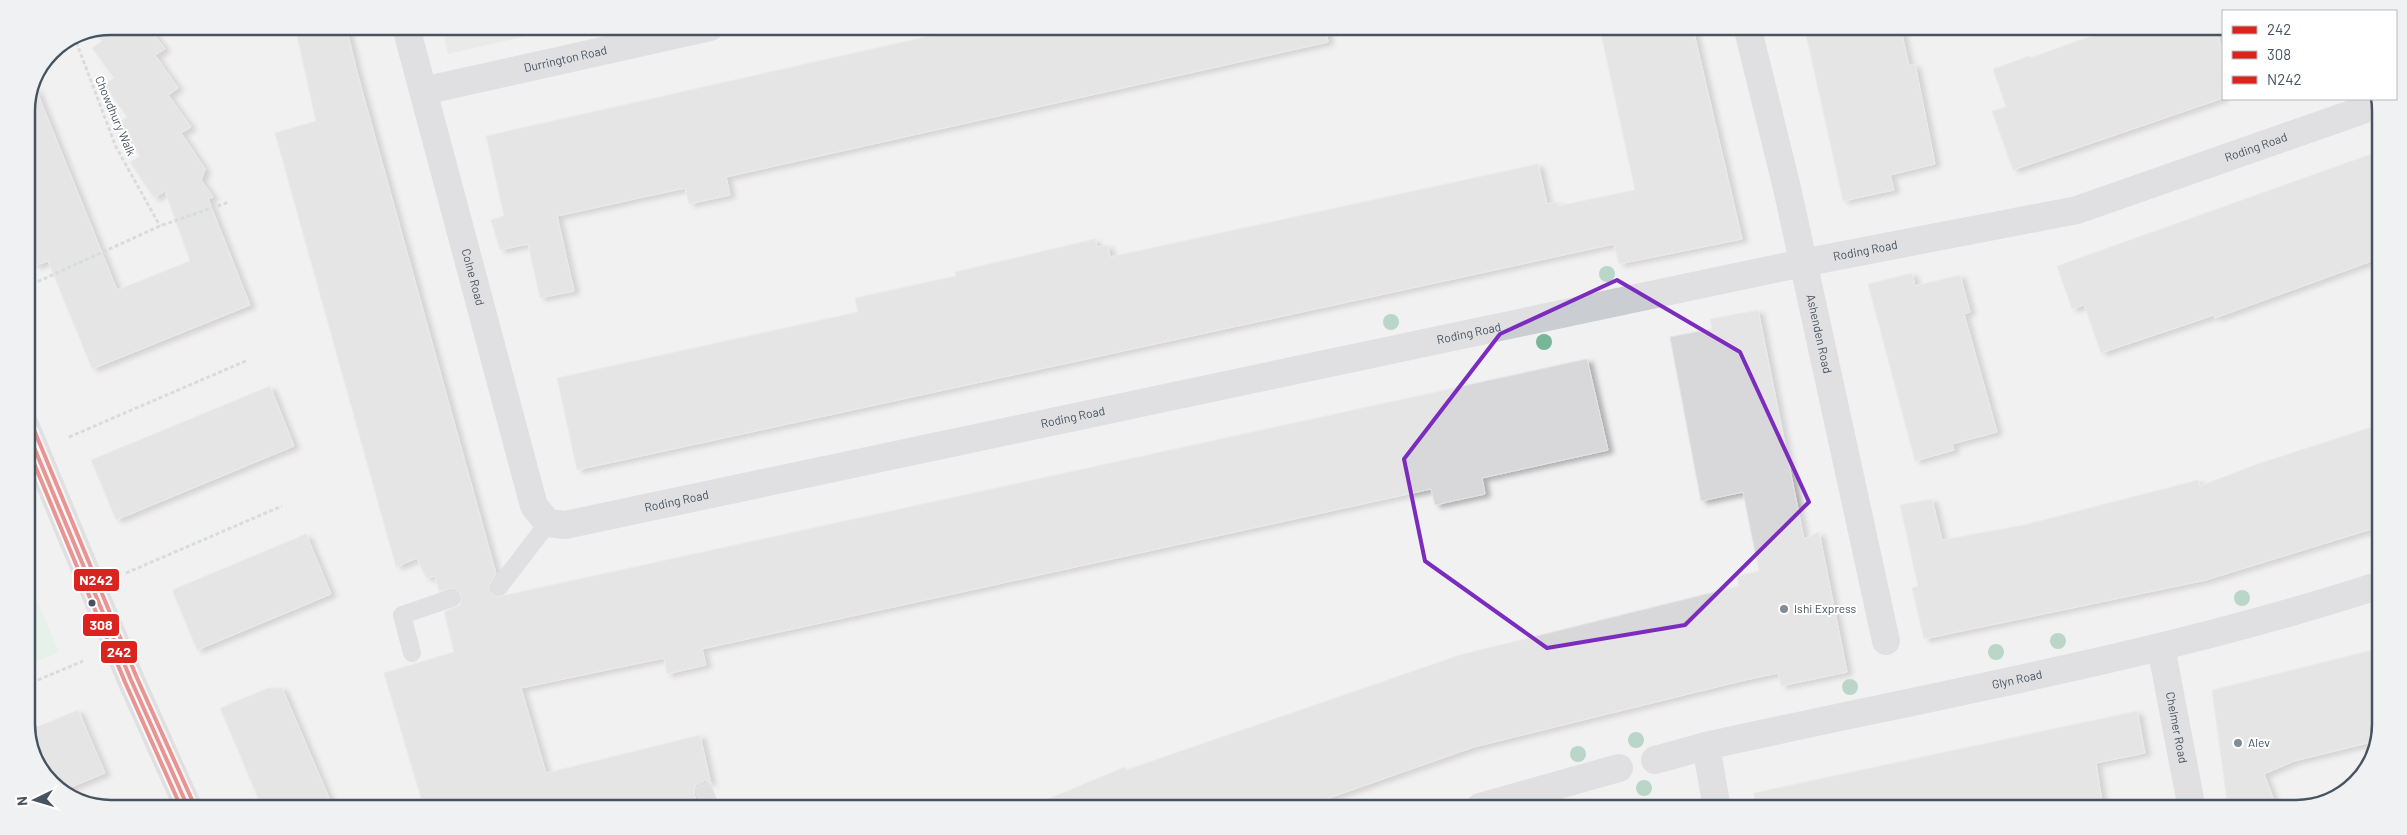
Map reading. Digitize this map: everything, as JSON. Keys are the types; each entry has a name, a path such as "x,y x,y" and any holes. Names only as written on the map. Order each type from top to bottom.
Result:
{"street":[{"name":"Colne Road","path":"408,35 534,506 548,523"},
{"name":"Durrington Road","path":"423,91 678,35"},
{"name":"Ashenden Road","path":"1749,35 1787,188 1886,641"},
{"name":"Roding Road","path":"548,523 565,526 1802,263 2077,210 2372,107"},
{"path":"35,446 184,800"},
{"name":"Glyn Road","path":"1655,760 1706,746 2161,647 2306,609 2372,588"},
{"name":"Chelmer Road","path":"2161,647 2190,800"},
{"path":"1706,746 1716,800"},
{"path":"1505,800 1619,768"}],"lane":[{"path":"499,586 548,523"},
{"path":"412,653 402,615 452,598"}],"path":[{"name":"Chowdhury Walk","path":"77,44 116,147 160,226"},
{"path":"35,284 160,226 229,202"},
{"path":"35,438 248,360"},
{"path":"127,572 282,506"},
{"path":"35,681 118,646"}],"highlighted area":[{"path":"1617,280 1740,352 1809,502 1685,625 1547,648 1425,561 1404,459 1500,334"}],"shaded area":[{"path":"444,35 531,35 448,54"}],"green space":[{"path":"35,597 59,652 35,662"}],"building":[{"path":"155,35 165,49 155,55 178,88 168,95 191,127 181,133 205,169 201,180 213,197 208,199 250,305 92,369 48,261 35,266 35,112 37,93 117,290 190,261 165,191 154,198 130,162 140,156 117,123 127,117 104,84 114,78 92,48 102,41 98,36"},
{"path":"297,35 348,35 495,570 496,574 489,585 489,591 497,597 1587,359 1608,450 1482,478 1485,494 1435,505 1431,489 702,649 706,665 667,674 664,658 521,688 546,773 700,735 711,784 705,780 695,785 694,794 696,800 422,800 384,673 454,652 444,612 460,605 462,595 454,588 439,591 435,576 426,578 417,558 396,567 275,133 316,121"},
{"path":"934,35 1327,35 1328,42 726,177 730,195 689,204 685,188 557,216 574,291 540,298 528,244 500,250 491,220 504,216 486,136"},
{"path":"1601,35 1694,35 1742,239 1619,264 1614,244 577,470 557,378 858,312 855,298 956,276 955,272 1095,239 1097,247 1108,245 1110,257 1538,164 1547,204 1557,202 1558,206 1635,190"},
{"path":"1806,35 1902,35 1909,66 1915,64 1935,164 1890,175 1894,190 1843,201"},
{"path":"2094,35 2218,35 2222,48 2222,98 2013,170 1992,111 2006,107 1993,69 2029,56 2030,58"},
{"path":"2372,154 2372,261 2215,318 2214,315 2101,353 2084,305 2072,309 2057,266"},
{"path":"1912,273 1915,286 1960,275 1970,312 1964,314 1997,432 1952,444 1954,450 1915,461 1868,284"},
{"path":"1758,310 1804,539 1819,532 1847,672 1781,686 1778,673 1745,680 1474,747 1323,800 1045,800 1125,767 1126,770 1460,655 1739,586 1737,576 1759,571 1743,492 1701,501 1670,337 1712,329 1710,319"},
{"path":"270,386 294,446 116,520 91,460"},
{"path":"2372,427 2372,529 2206,580 1924,639 1912,588 1918,586 1900,505 1932,499 1942,540 2024,525 2198,480 2200,486 2255,465"},
{"path":"306,534 331,594 197,650 172,590"},
{"path":"2372,650 2372,724 2370,743 2294,761 2264,774 2274,800 2227,800 2212,690"},
{"path":"268,688 282,688 330,800 259,800 220,708"},
{"path":"78,710 105,773 70,788 60,780 60,775 55,775 45,762 35,729"},
{"path":"2137,711 2145,753 2096,763 2102,800 1754,800 1754,793"}],"transit line":[{"name":"N242","path":"35,432 137,678 192,800"},
{"name":"242","path":"35,450 131,680 185,800"},
{"name":"308","path":"35,466 125,682 178,800"}],"place":[{"name":"Ishi Express","path":"1784,609"},
{"name":"Alev","path":"2238,743"}]}
